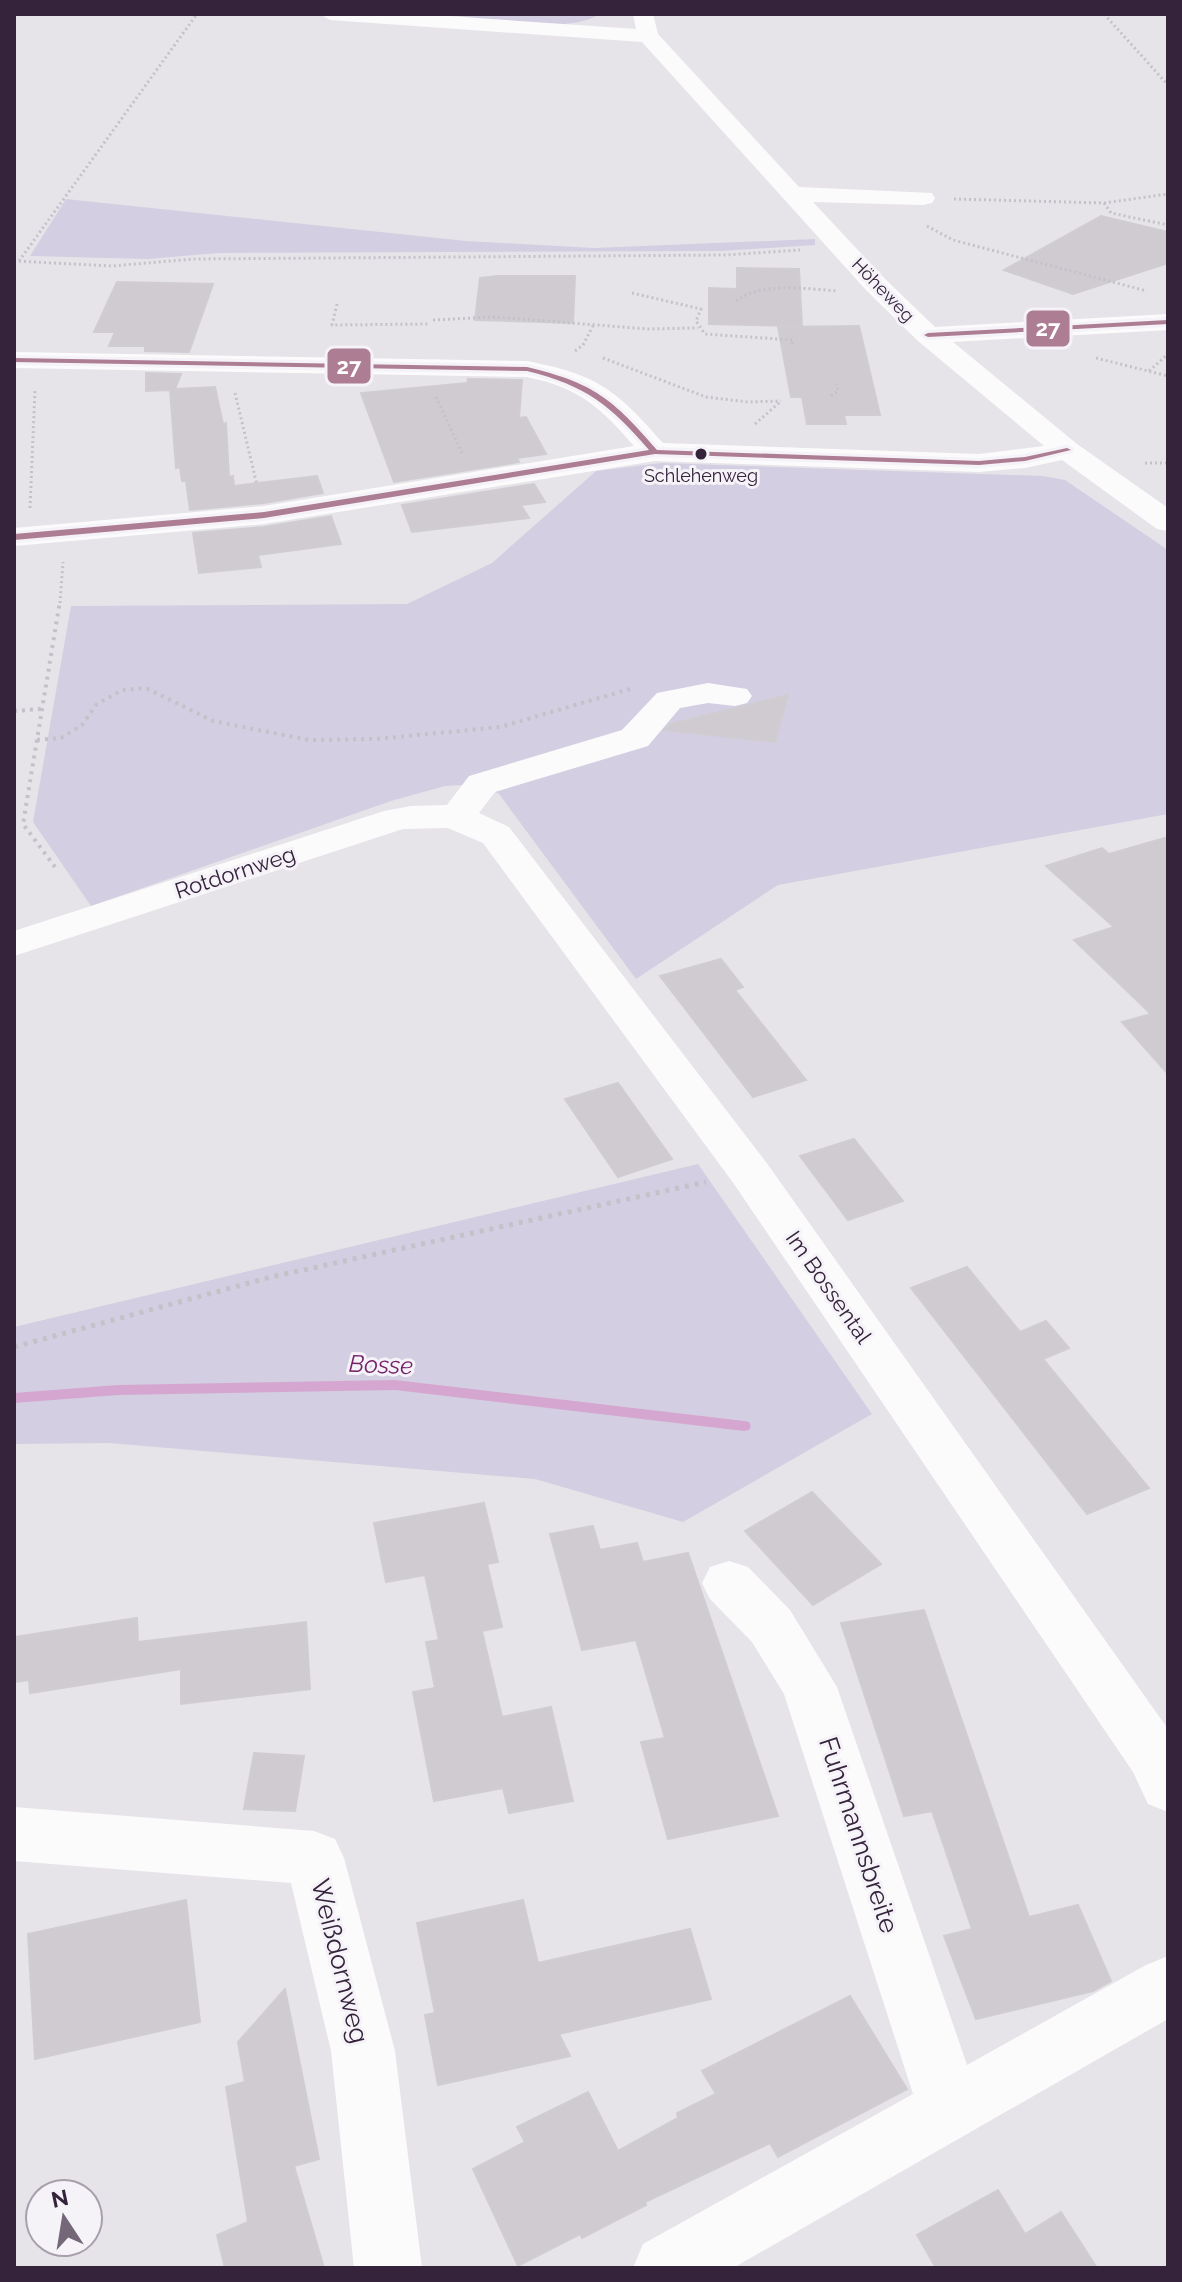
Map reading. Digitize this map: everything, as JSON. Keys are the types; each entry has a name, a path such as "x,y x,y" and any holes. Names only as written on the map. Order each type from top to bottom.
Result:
{"street":[{"path":"330,14 646,25"},
{"name":"Höheweg","path":"646,25 841,246 928,335 1067,450 1168,522"},
{"path":"795,194 923,198"},
{"path":"928,335 1168,322"},
{"path":"25,360 527,369 581,381 608,399 655,452"},
{"path":"22,537 264,515 655,452 979,463 1025,459 1067,450"},
{"path":"458,816 482,784 635,738 669,700 708,693 735,696"},
{"name":"Rotdornweg","path":"14,944 397,819 425,814 458,816"},
{"name":"Im Bossental","path":"458,816 496,835 750,1173 1156,1758 1168,1786"},
{"name":"Fuhrmannsbreite","path":"729,1583 771,1626 809,1687 950,2109"},
{"name":"Weißdornweg","path":"14,1834 314,1858 363,2051 388,2268"},
{"path":"667,2268 1168,1986"}],"path":[{"path":"16,261 197,14"},
{"path":"1104,14 1168,85"},
{"path":"1155,294 1061,266 953,240 909,216 923,198 1104,203 1168,194"},
{"path":"1104,203 1111,213 1168,225"},
{"path":"16,261 112,266 193,259 725,255 841,246"},
{"path":"793,282 794,289"},
{"path":"736,301 740,296 762,290 883,292"},
{"path":"632,293 701,309 697,315 698,328"},
{"path":"337,304 332,325 494,317 648,329 698,328 705,334 723,337 793,340 792,345"},
{"path":"562,350 584,353"},
{"path":"1149,371 1168,354"},
{"path":"594,356 706,397 748,402 781,401"},
{"path":"22,537 25,360"},
{"path":"228,365 264,515"},
{"path":"423,367 474,482"},
{"path":"831,396 838,391 836,384"},
{"path":"1138,463 1168,463"},
{"path":"55,867 23,824 63,582"},
{"path":"37,740 61,738 82,725 97,704 122,690 146,688 213,721 309,740 377,739 500,727 640,687"},
{"path":"14,711 41,709"},
{"path":"14,1347 131,1312 328,1262 750,1173"}],"shaded area":[{"path":"440,14 599,14 567,24 546,24"},
{"path":"66,199 466,241 594,248 815,239 815,245 721,251 218,253 148,259 30,256"},
{"path":"661,463 1043,476 1065,480 1168,550 1168,814 778,885 636,979 499,794 482,784 445,786 391,801 91,906 33,822 71,606 407,604 492,563 596,471"},
{"path":"698,1164 872,1414 683,1522 535,1479 109,1443 14,1444 14,1327"}],"building":[{"path":"1101,216 1168,232 1168,263 1073,294 1004,270"},
{"path":"737,268 799,269 802,326 709,324 709,288 737,289"},
{"path":"575,276 573,323 475,320 480,278"},
{"path":"117,282 213,284 189,352 145,351 145,346 109,346 115,332 94,332"},
{"path":"859,326 880,415 844,415 846,424 807,424 802,397 791,397 778,327"},
{"path":"146,373 181,374 175,389 215,387 223,424 226,423 229,477 233,476 234,486 317,476 323,493 264,503 190,510 186,481 182,481 180,467 176,468 170,390 146,391"},
{"path":"468,379 522,380 519,418 526,417 546,454 517,458 519,462 394,482 361,393 467,383"},
{"path":"534,484 545,502 521,505 529,518 412,532 402,505"},
{"path":"331,516 341,544 258,555 261,567 199,573 193,533 264,527"},
{"path":"788,695 775,742 665,730 671,724"},
{"path":"1168,837 1168,1074 1122,1022 1151,1014 1074,940 1114,927 1046,866 1102,848 1109,854"},
{"path":"721,959 743,987 735,990 806,1080 753,1097 660,976"},
{"path":"618,1083 672,1159 618,1177 565,1099"},
{"path":"854,1139 903,1201 848,1220 800,1156"},
{"path":"967,1267 1020,1332 1046,1321 1069,1348 1043,1359 1149,1488 1087,1514 911,1288"},
{"path":"812,1492 881,1564 813,1605 745,1531"},
{"path":"484,1503 498,1562 487,1564 502,1627 482,1631 502,1717 551,1707 573,1801 509,1813 503,1788 434,1801 413,1692 435,1688 426,1642 439,1640 425,1575 386,1582 374,1523"},
{"path":"593,1526 600,1550 637,1543 643,1562 688,1553 778,1816 668,1839 641,1742 665,1738 636,1640 582,1650 550,1534"},
{"path":"924,1610 1029,1917 1078,1905 1111,1981 1093,1991 976,2019 944,1936 972,1929 932,1811 904,1816 841,1623"},
{"path":"137,1618 138,1642 306,1622 310,1689 181,1704 181,1669 30,1693 29,1680 14,1682 14,1637"},
{"path":"254,1753 304,1756 295,1811 244,1809"},
{"path":"186,1900 200,2022 35,2059 28,1934"},
{"path":"523,1900 538,1963 690,1929 711,1999 559,2034 570,2056 438,2085 425,2015 435,2013 417,1923"},
{"path":"285,1989 319,2159 294,2166 324,2268 225,2268 217,2235 248,2222 226,2087 245,2082 238,2042"},
{"path":"850,1996 907,2089 778,2157 770,2143 645,2202 646,2205 582,2238 580,2234 518,2266 473,2169 525,2142 517,2127 588,2092 618,2151 678,2118 677,2113 716,2094 702,2071"},
{"path":"998,2190 1025,2234 1061,2212 1097,2268 936,2268 917,2235"}],"waterway":[{"name":"Bosse","path":"14,1398 118,1390 395,1385 744,1426"}],"transit line":[{"name":"27","path":"928,335 1168,322"},
{"name":"27","path":"14,360 527,369 570,381 600,397 626,419 655,452"},
{"name":"27","path":"14,537 264,515 655,452 979,463 1025,459 1067,450"}],"place":[{"name":"Schlehenweg","path":"701,454"}]}
